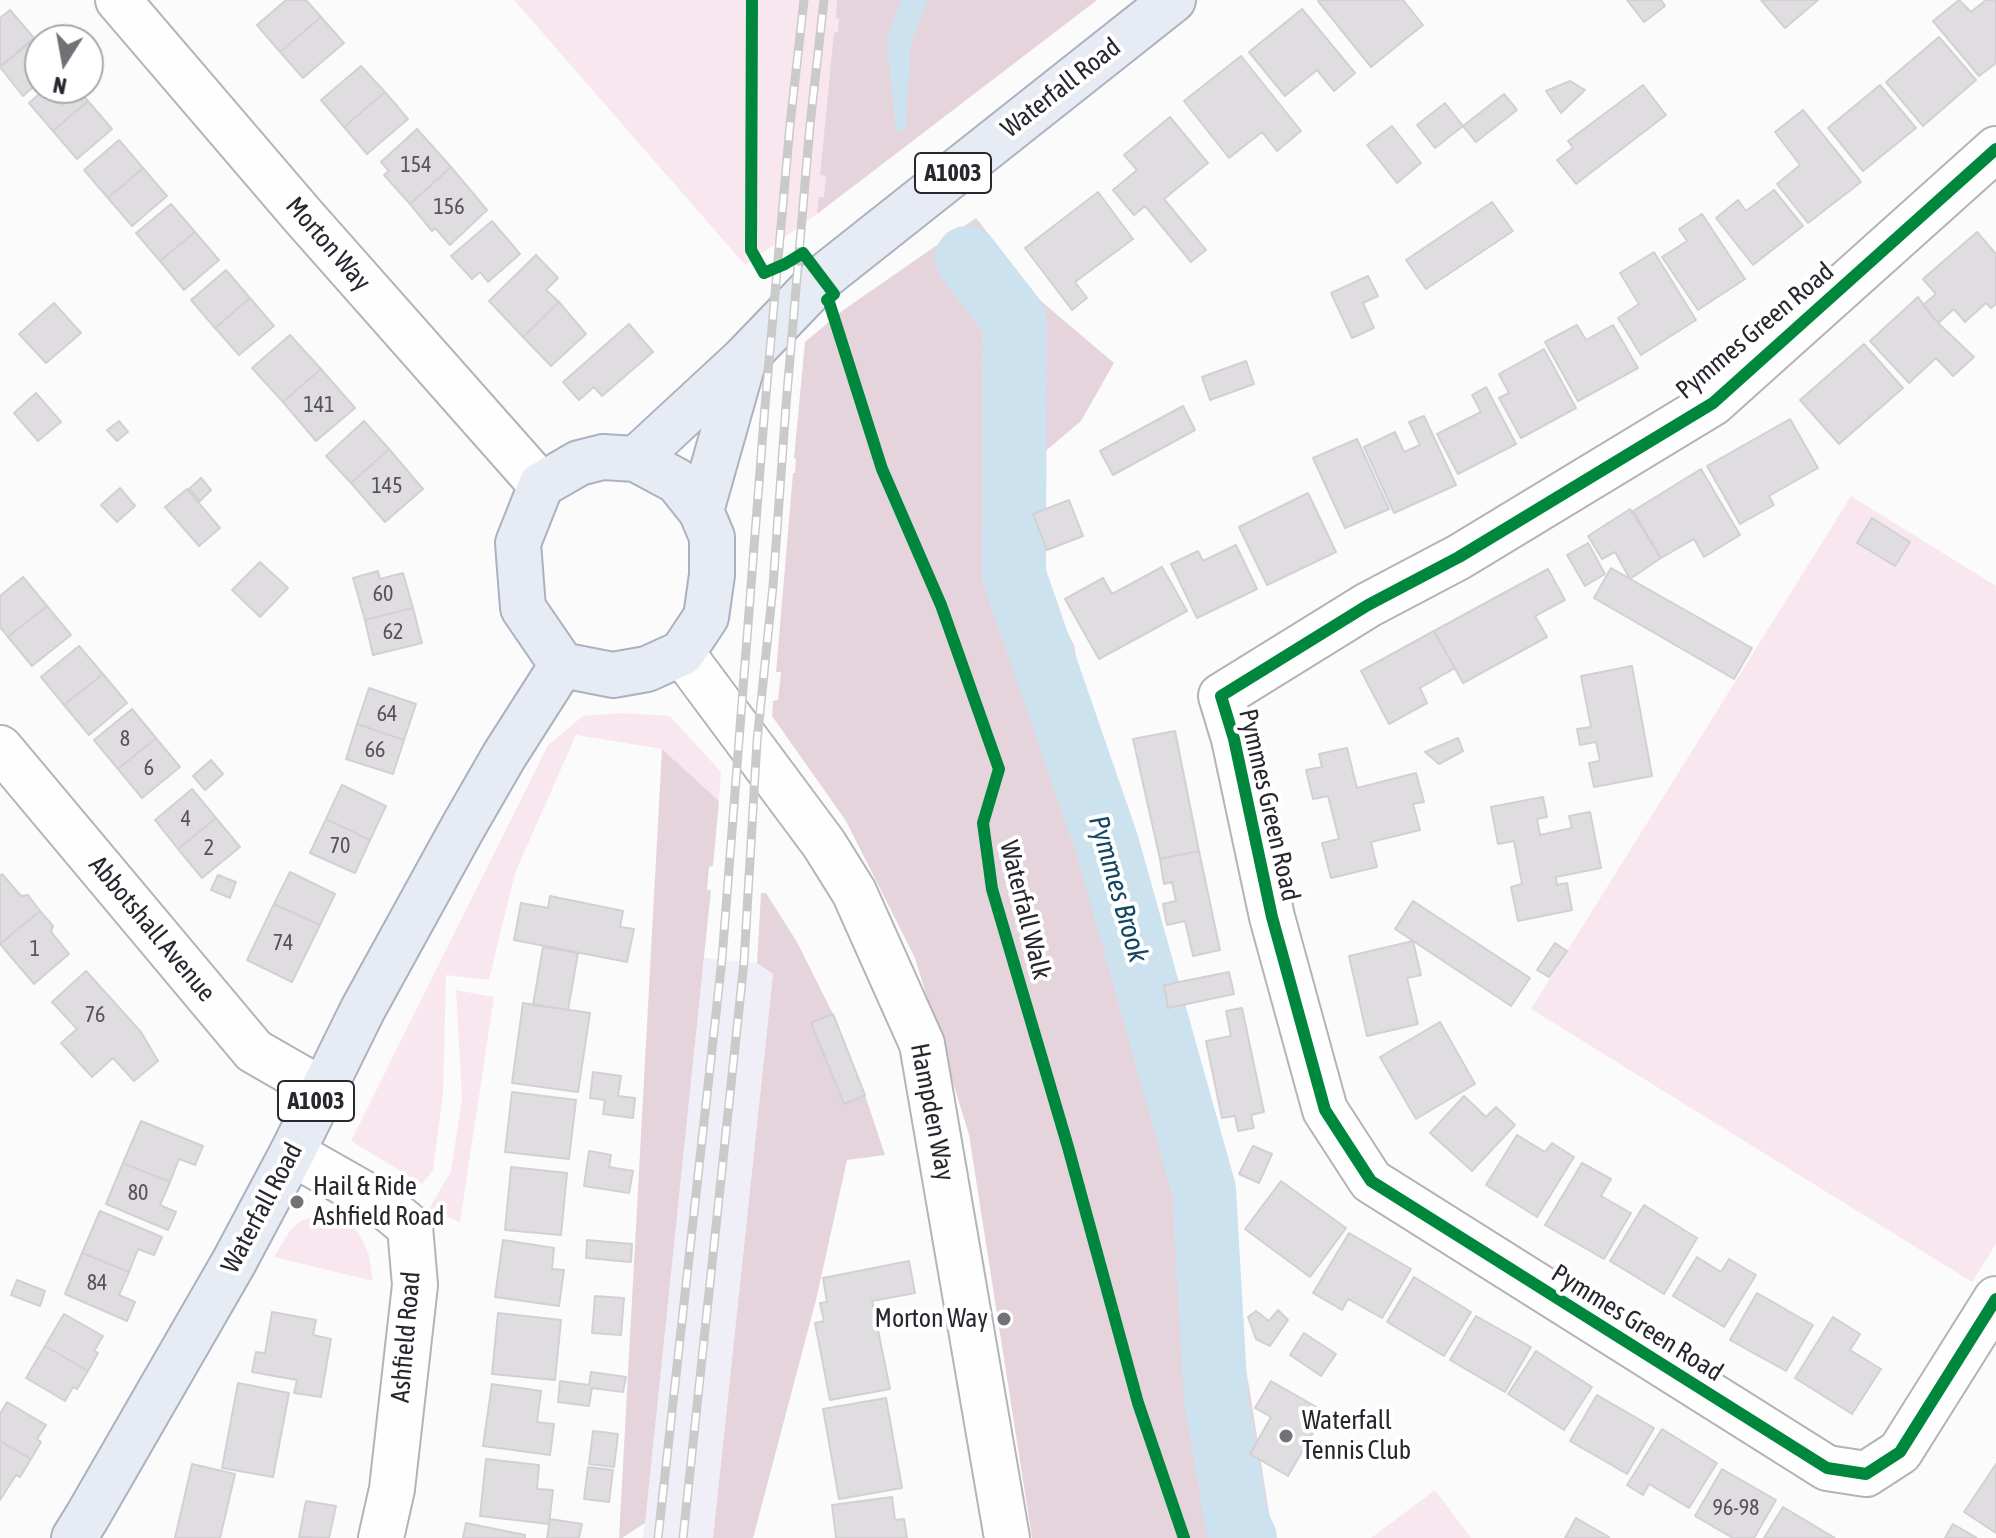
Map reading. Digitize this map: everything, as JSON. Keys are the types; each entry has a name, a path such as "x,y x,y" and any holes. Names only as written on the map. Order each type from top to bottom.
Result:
{"main road":[{"name":"Waterfall Road","path":"701,511 744,359 822,278 1173,0"},
{"path":"636,459 744,359"},
{"path":"603,457 636,459 677,481 701,511 712,537 712,575 706,617 682,653 647,669 613,675 562,665 523,608 518,543 541,485 579,463 603,457"},
{"name":"Waterfall Road","path":"74,1538 234,1262 363,1009 462,829 562,665"}],"street":[{"name":"Morton Way","path":"118,0 303,216 541,485"},
{"name":"Pymmes Green Road","path":"1996,149 1713,403 1459,557 1368,605 1221,696 1234,739 1272,917 1325,1110 1371,1181 1827,1468 1866,1474 1900,1452 1996,1299"},
{"name":"Hampden Way","path":"682,653 824,844 854,892 922,1044 1007,1538"},
{"name":"Abbotshall Avenue","path":"0,748 254,1051 322,1090"},
{"name":"Ashfield Road","path":"292,1153 382,1204 410,1227 415,1285 392,1489 381,1538"}],"shaded area":[{"path":"514,0 1097,0 817,214 745,265"},
{"path":"837,0 1097,0 817,214 819,197 824,197 826,176 820,175 834,33 838,32"},
{"path":"976,218 1041,301 1114,363 1081,421 995,494 1074,645 1097,768 1215,1207 1249,1386 1273,1538 1032,1538 969,1135 915,958 846,821 772,716 773,701 778,700 781,672 776,672 805,342 842,311"},
{"path":"1851,496 1996,586 1996,1244 1972,1282 1531,1009"},
{"path":"621,713 670,716 721,772 719,801 662,749 576,735 515,873 489,980 446,975 443,1094 433,1170 422,1184 351,1141 548,745 583,716"},
{"path":"662,749 719,801 713,866 709,867 707,890 711,890 645,1523 619,1538"},
{"path":"761,893 766,893 797,942 833,1014 811,1024 843,1104 865,1095 885,1155 847,1160 816,1300 753,1538 713,1538 773,974 757,963"},
{"path":"704,958 757,963 773,974 713,1538 643,1538"},
{"path":"456,990 494,997 460,1222 429,1209 451,1171 462,1099"},
{"path":"322,1213 344,1218 359,1233 369,1255 373,1281 274,1257 299,1222"},
{"path":"1435,1490 1471,1538 1371,1538"}],"water":[{"path":"901,0 928,0 911,42 906,128 896,132 887,39"}],"building":[{"path":"286,0 306,0 321,17 280,52 257,25"},
{"path":"1319,0 1403,0 1423,25 1371,67"},
{"path":"1627,0 1661,0 1665,6 1644,22"},
{"path":"1761,0 1818,0 1785,28"},
{"path":"1959,0 1971,12 1986,0 1996,0 1996,63 1979,76 1933,21"},
{"path":"1302,9 1355,73 1334,91 1317,70 1285,96 1249,52"},
{"path":"10,10 24,26 24,47 0,67 0,18"},
{"path":"321,17 344,43 303,78 280,52"},
{"path":"1939,37 1976,80 1923,126 1886,82"},
{"path":"24,47 23,96 0,67"},
{"path":"1241,56 1301,131 1277,151 1262,132 1229,158 1184,101"},
{"path":"361,66 385,92 344,127 321,100"},
{"path":"1570,81 1585,90 1561,113 1546,91"},
{"path":"1643,85 1666,115 1576,184 1557,160 1573,148 1568,141"},
{"path":"1880,85 1916,128 1863,171 1828,128"},
{"path":"385,92 408,119 367,154 344,127"},
{"path":"1504,94 1517,110 1476,142 1463,126"},
{"path":"1445,103 1463,126 1435,148 1417,125"},
{"path":"30,104 84,104 53,131"},
{"path":"84,104 91,104 112,129 77,159 53,131"},
{"path":"1803,110 1861,182 1808,223 1777,184 1800,165 1775,132"},
{"path":"1170,117 1208,163 1164,199 1206,250 1191,262 1145,206 1134,215 1113,190 1137,170 1124,155"},
{"path":"1392,126 1421,163 1397,183 1367,145"},
{"path":"417,129 451,167 410,204 384,175 389,171 381,162"},
{"path":"119,140 143,168 108,198 84,170"},
{"path":"451,167 487,210 450,245 435,228 432,231 410,204"},
{"path":"143,168 167,196 132,226 108,198"},
{"path":"1774,190 1803,226 1753,265 1716,218 1738,200 1746,211"},
{"path":"1098,192 1133,239 1075,282 1087,298 1072,310 1025,248"},
{"path":"1492,202 1513,231 1426,289 1406,260"},
{"path":"171,204 195,232 160,261 136,233"},
{"path":"1702,214 1745,279 1698,310 1662,257 1687,241 1679,229"},
{"path":"492,221 520,254 488,282 480,272 472,279 451,256"},
{"path":"195,232 219,260 184,290 160,261"},
{"path":"1977,232 1996,254 1996,304 1991,308 1986,303 1965,322 1954,309 1938,323 1923,305 1936,294 1923,279"},
{"path":"1654,252 1696,320 1641,355 1618,318 1639,304 1620,273"},
{"path":"536,255 558,278 546,290 559,302 523,337 489,301"},
{"path":"226,270 250,298 215,328 191,300"},
{"path":"1368,276 1378,296 1363,303 1374,328 1352,338 1331,293"},
{"path":"1918,297 1938,323 1974,357 1953,376 1936,358 1909,383 1870,341"},
{"path":"250,298 274,326 239,355 215,328"},
{"path":"559,302 586,334 551,366 523,337"},
{"path":"54,303 81,333 46,363 19,334"},
{"path":"629,324 653,352 602,396 594,387 579,400 563,382"},
{"path":"1577,325 1586,340 1613,325 1638,368 1578,401 1545,342"},
{"path":"290,335 321,369 283,402 252,368"},
{"path":"1864,344 1903,388 1839,444 1800,400"},
{"path":"1544,349 1576,408 1521,438 1499,398 1509,393 1499,374"},
{"path":"1246,361 1254,384 1210,400 1202,377"},
{"path":"321,369 355,408 316,441 283,402"},
{"path":"1486,387 1516,444 1458,474 1437,434 1481,412 1472,395"},
{"path":"36,393 61,422 38,441 14,413"},
{"path":"1183,406 1195,430 1113,475 1100,451"},
{"path":"1424,416 1456,485 1394,513 1364,447 1395,432 1404,452 1420,445 1409,422"},
{"path":"1790,419 1818,468 1769,496 1774,505 1740,524 1707,466"},
{"path":"119,421 128,432 117,441 107,430"},
{"path":"364,421 389,449 351,483 326,456"},
{"path":"1357,439 1389,509 1345,528 1313,458"},
{"path":"389,449 423,489 385,522 351,483"},
{"path":"1701,469 1740,535 1704,557 1694,539 1661,558 1633,511"},
{"path":"201,478 211,490 200,501 189,489"},
{"path":"120,488 135,506 117,522 101,505"},
{"path":"187,489 220,528 199,546 165,507"},
{"path":"1308,493 1336,552 1267,585 1239,527"},
{"path":"1069,500 1083,536 1047,550 1033,514"},
{"path":"1630,509 1661,558 1630,579 1615,552 1602,559 1588,536"},
{"path":"1872,518 1910,542 1895,566 1857,543"},
{"path":"1588,543 1605,574 1585,586 1567,555"},
{"path":"1236,545 1257,589 1197,618 1171,564 1198,551 1203,561"},
{"path":"260,562 288,588 260,617 232,590"},
{"path":"1162,567 1187,611 1099,659 1065,599 1103,578 1112,594"},
{"path":"1611,568 1752,648 1734,679 1594,598"},
{"path":"1548,569 1565,600 1535,616 1547,637 1463,683 1434,631"},
{"path":"378,571 380,579 403,573 413,608 365,620 353,578"},
{"path":"23,577 47,606 8,637 0,627 0,596"},
{"path":"47,606 71,635 32,666 8,637"},
{"path":"413,608 422,643 373,655 365,620"},
{"path":"1434,631 1455,668 1420,688 1427,703 1389,724 1361,671"},
{"path":"79,646 103,674 64,705 41,677"},
{"path":"1632,666 1652,776 1594,787 1589,763 1600,761 1596,742 1580,745 1577,729 1591,727 1581,676"},
{"path":"103,674 127,703 89,735 64,705"},
{"path":"369,688 416,704 404,740 357,724"},
{"path":"132,709 156,738 118,769 94,740"},
{"path":"357,724 404,740 393,774 346,759"},
{"path":"1175,731 1199,851 1160,859 1133,739"},
{"path":"156,738 180,767 142,798 118,769"},
{"path":"1458,738 1463,751 1439,764 1425,752"},
{"path":"1347,748 1357,788 1416,773 1424,802 1413,804 1420,830 1371,842 1377,867 1331,878 1322,843 1339,839 1328,796 1313,799 1306,770 1322,767 1319,754"},
{"path":"211,760 223,774 205,790 193,776"},
{"path":"342,785 386,806 370,840 326,819"},
{"path":"192,789 216,818 178,849 155,820"},
{"path":"1543,797 1547,817 1537,819 1540,835 1572,828 1569,816 1590,812 1601,868 1556,877 1557,885 1567,883 1572,910 1518,921 1511,887 1522,884 1514,841 1498,844 1491,807"},
{"path":"216,818 240,847 202,878 178,849"},
{"path":"326,819 370,840 355,873 310,853"},
{"path":"1199,851 1220,950 1193,956 1185,921 1167,925 1163,904 1176,901 1172,882 1164,884 1160,859"},
{"path":"290,872 335,894 320,925 274,904"},
{"path":"2,874 21,896 28,895 40,911 0,944 0,876"},
{"path":"218,875 236,882 230,898 211,890"},
{"path":"550,896 623,911 620,927 634,929 627,962 514,940 521,903 548,908"},
{"path":"1413,901 1530,978 1511,1006 1395,929"},
{"path":"274,904 320,925 292,982 247,960"},
{"path":"40,911 53,926 51,932 69,954 34,984 0,944"},
{"path":"1413,941 1421,975 1407,978 1418,1024 1367,1036 1349,956"},
{"path":"1555,943 1567,951 1549,977 1537,970"},
{"path":"543,947 578,953 568,1010 533,1005"},
{"path":"86,971 141,1032 158,1061 134,1081 113,1058 92,1077 61,1043 77,1029 52,1002"},
{"path":"1229,972 1234,994 1168,1008 1164,985"},
{"path":"523,1003 590,1013 578,1092 512,1083"},
{"path":"1242,1008 1264,1112 1251,1115 1254,1128 1238,1131 1235,1116 1222,1118 1206,1041 1231,1036 1226,1011"},
{"path":"833,1014 865,1095 844,1104 811,1023"},
{"path":"1440,1022 1475,1084 1416,1119 1380,1057"},
{"path":"593,1072 621,1076 618,1096 635,1098 633,1118 603,1114 605,1100 590,1098"},
{"path":"512,1092 576,1100 569,1159 505,1152"},
{"path":"1464,1096 1486,1117 1496,1107 1515,1125 1472,1171 1430,1133"},
{"path":"141,1121 203,1146 195,1165 179,1159 170,1182 123,1163"},
{"path":"1517,1135 1545,1152 1552,1143 1574,1157 1537,1217 1486,1185"},
{"path":"1253,1146 1272,1154 1259,1183 1239,1174"},
{"path":"589,1151 611,1155 609,1167 633,1171 629,1193 584,1186"},
{"path":"123,1163 170,1182 160,1205 176,1212 168,1230 106,1204"},
{"path":"1582,1163 1611,1179 1601,1196 1631,1213 1604,1259 1545,1225"},
{"path":"511,1167 567,1173 561,1235 505,1230"},
{"path":"1281,1181 1346,1228 1310,1277 1245,1229"},
{"path":"1644,1205 1697,1238 1664,1294 1610,1261"},
{"path":"100,1211 162,1237 154,1255 138,1249 129,1272 82,1253"},
{"path":"1349,1233 1411,1269 1382,1318 1348,1299 1342,1310 1313,1293"},
{"path":"503,1240 554,1248 552,1269 564,1270 559,1306 495,1297"},
{"path":"587,1240 632,1244 631,1262 586,1258"},
{"path":"82,1253 129,1272 119,1295 135,1302 127,1321 65,1294"},
{"path":"1697,1257 1721,1272 1729,1259 1756,1275 1724,1327 1673,1296"},
{"path":"909,1261 915,1293 872,1301 890,1389 830,1400 815,1323 824,1321 820,1303 827,1302 823,1278"},
{"path":"1414,1277 1471,1312 1444,1356 1387,1322"},
{"path":"17,1280 45,1291 40,1306 11,1295"},
{"path":"1757,1293 1813,1325 1786,1371 1730,1340"},
{"path":"595,1296 624,1298 621,1335 592,1333"},
{"path":"1278,1310 1288,1320 1270,1346 1256,1339 1248,1317 1256,1311 1269,1321"},
{"path":"272,1312 316,1320 313,1335 331,1339 321,1397 294,1393 297,1380 252,1372 256,1352 265,1353"},
{"path":"498,1313 561,1320 555,1380 492,1374"},
{"path":"64,1314 103,1336 88,1371 45,1346"},
{"path":"1476,1316 1531,1347 1505,1392 1450,1360"},
{"path":"1833,1317 1860,1334 1850,1350 1881,1369 1852,1414 1795,1378"},
{"path":"1304,1333 1336,1354 1321,1376 1290,1355"},
{"path":"45,1346 88,1371 65,1401 26,1378"},
{"path":"1536,1351 1592,1387 1564,1430 1508,1394"},
{"path":"591,1372 626,1377 623,1392 592,1388 589,1406 558,1402 560,1381 589,1385"},
{"name":"Waterfall Tennis Club","path":"1271,1381 1325,1412 1288,1476 1250,1454 1271,1417 1255,1408"},
{"path":"238,1383 289,1393 273,1477 222,1468"},
{"path":"492,1384 541,1391 537,1422 554,1424 550,1455 483,1446"},
{"path":"1597,1395 1654,1428 1627,1474 1570,1441"},
{"path":"886,1398 902,1488 839,1499 823,1409"},
{"path":"7,1402 46,1425 37,1439 41,1442 31,1459 0,1441 0,1414"},
{"path":"1662,1429 1717,1463 1689,1508 1649,1484 1643,1495 1627,1485"},
{"path":"593,1431 618,1434 614,1467 589,1464"},
{"path":"0,1441 31,1459 0,1500"},
{"path":"486,1459 539,1465 537,1489 553,1490 549,1524 480,1516"},
{"path":"192,1464 235,1474 220,1538 175,1538"},
{"path":"1996,1464 1996,1533 1964,1512"},
{"path":"588,1467 613,1470 609,1502 584,1499"},
{"path":"1722,1469 1776,1500 1754,1538 1733,1538 1695,1516"},
{"path":"892,1497 895,1520 904,1519 907,1538 836,1538 832,1505"},
{"path":"306,1501 336,1506 329,1538 299,1537"},
{"path":"1783,1507 1835,1538 1764,1538"},
{"path":"1576,1518 1609,1537 1565,1538"},
{"path":"550,1519 582,1524 579,1538 547,1538"},
{"path":"466,1523 525,1535 525,1538 463,1538"},
{"path":"1953,1524 1977,1538 1945,1538"}],"waterway":[{"name":"Pymmes Brook","path":"967,258 1015,321 1014,575 1107,844 1204,1190 1216,1399 1237,1522 1245,1538"}],"railway":[{"path":"658,1538 722,959 765,406 804,0"},
{"path":"683,1538 744,962 757,741 773,586 810,125 824,0"}],"cycle path":[{"path":"752,0 751,250 764,273 803,253 834,294 827,300 829,302"},
{"path":"1996,149 1713,403 1459,557 1368,605 1221,696 1234,739 1272,917 1325,1110 1371,1181 1827,1468 1866,1474 1900,1452 1996,1299"},
{"name":"Waterfall Walk","path":"829,302 882,469 941,605 999,769 983,823 992,889 1068,1147 1138,1403 1184,1538"}],"place":[{"name":"Hail & Ride Ashfield Road","path":"297,1202"},
{"name":"Morton Way","path":"1004,1319"},
{"name":"Waterfall Tennis Club","path":"1286,1436"}]}
